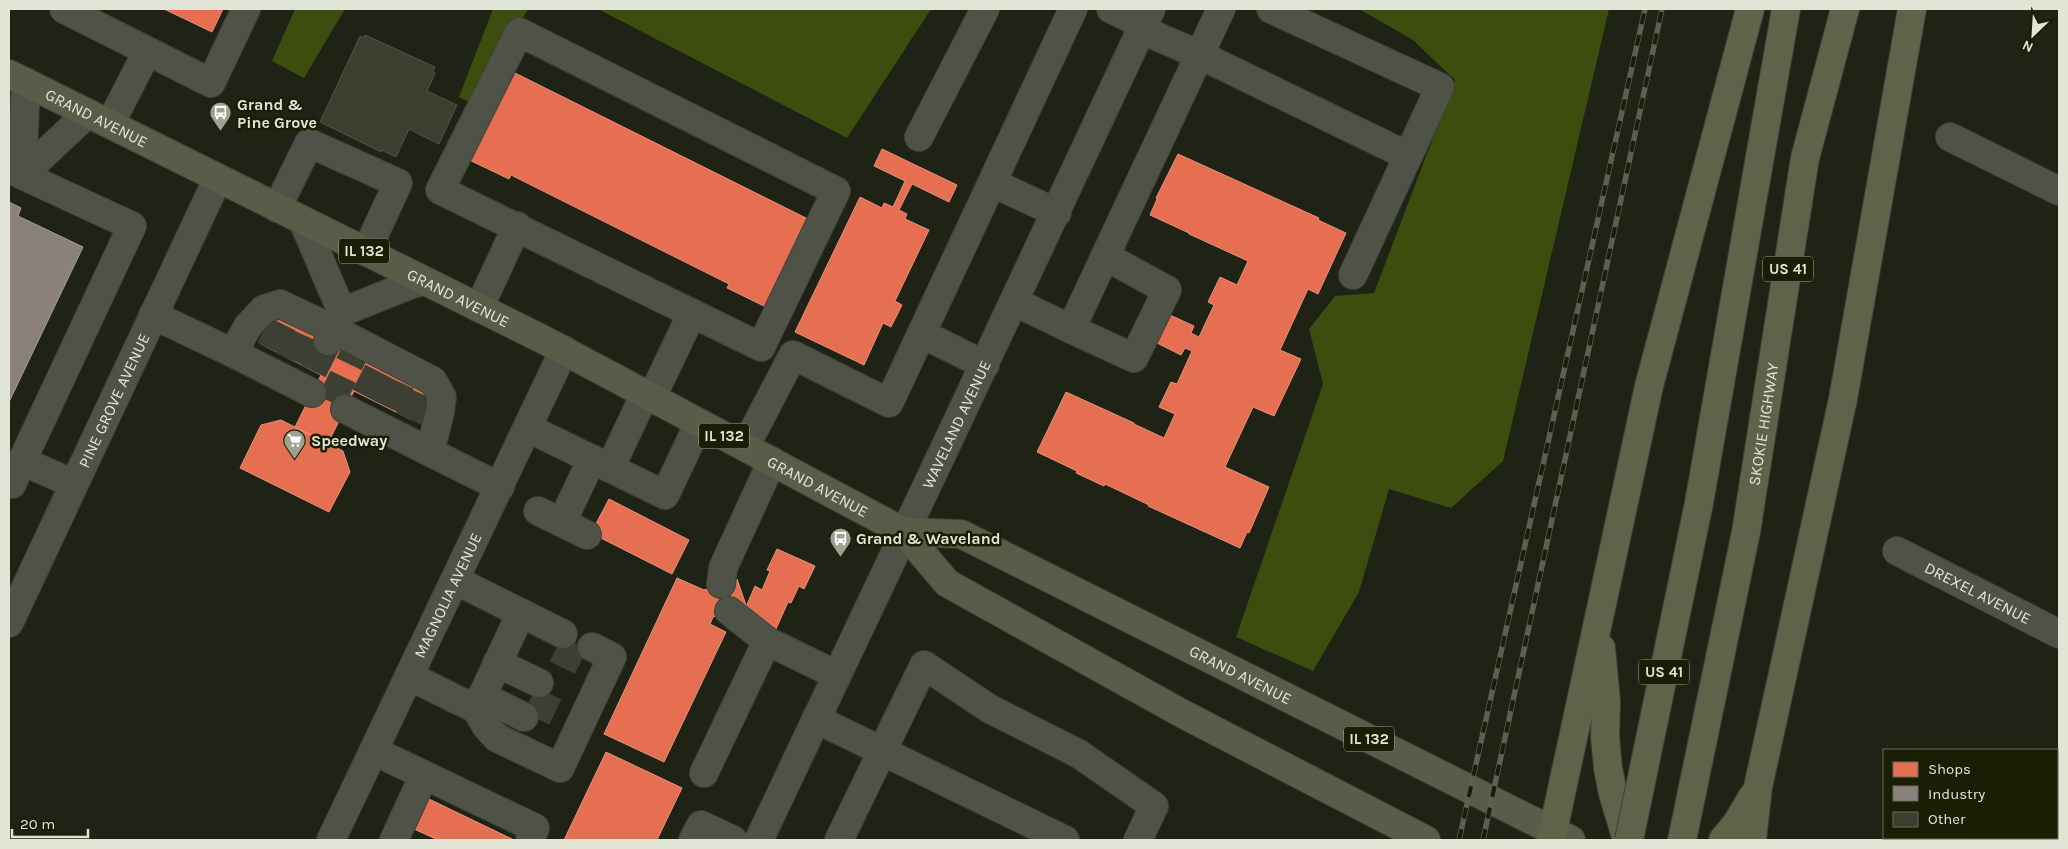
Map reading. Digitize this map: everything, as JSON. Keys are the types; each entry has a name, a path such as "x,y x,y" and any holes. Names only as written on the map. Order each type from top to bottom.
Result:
{"highway":[{"path":"1552,834 1649,386 1750,9"},
{"name":"US 41","path":"1628,840 1699,503 1786,9"},
{"name":"SKOKIE HIGHWAY","path":"1682,840 1746,532 1805,158 1845,9"},
{"path":"1752,840 1758,787 1843,399 1912,9"},
{"path":"1599,624 1606,701 1605,737 1608,768 1613,794 1628,840"},
{"path":"1723,840 1737,823 1758,787"}],"main road":[{"name":"GRAND AVENUE","path":"18,78 564,350 904,532 947,583 1183,714 1426,840"},
{"name":"GRAND AVENUE","path":"904,532 961,534 1552,834"}],"street":[{"path":"64,9 211,83 246,9"},
{"path":"919,137 984,9"},
{"path":"745,447 793,355 890,403 1073,9"},
{"path":"1111,9 1146,21 1200,55 1408,156"},
{"path":"1071,329 1221,9"},
{"path":"1271,9 1440,87 1353,275"},
{"name":"WAVELAND AVENUE","path":"759,840 1015,302 1146,21"},
{"path":"519,32 836,191 761,347 517,226 440,190 519,32"},
{"path":"16,172 99,119 147,52"},
{"path":"16,172 18,78"},
{"path":"1950,137 2059,191"},
{"path":"277,208 309,143 398,183 366,252"},
{"path":"16,172 132,226 16,472 74,484"},
{"name":"PINE GROVE AVENUE","path":"9,624 218,178"},
{"path":"993,183 1057,213"},
{"path":"303,221 334,327 356,348 405,373 433,381 442,397 430,452"},
{"path":"479,308 517,226"},
{"path":"1015,302 1134,358 1167,290 1105,256"},
{"path":"234,353 248,326 264,309 280,304 297,319 334,327 425,281"},
{"path":"562,522 648,395 692,313"},
{"path":"153,315 234,353 275,363 310,384"},
{"path":"922,334 985,365"},
{"name":"MAGNOLIA AVENUE","path":"331,840 564,350"},
{"path":"378,416 430,452 500,487"},
{"path":"528,428 665,495 699,423"},
{"path":"722,584 723,568 772,461"},
{"path":"538,510 587,535"},
{"name":"DREXEL AVENUE","path":"1897,551 2059,634"},
{"path":"455,580 517,620 560,641"},
{"path":"729,612 767,641 837,675"},
{"path":"517,620 486,687 486,726 497,738 560,768 570,719 593,661"},
{"path":"704,773 767,641"},
{"path":"839,840 924,665 990,709 1079,754 1154,806 1138,840"},
{"path":"409,676 486,687 531,700 486,687"},
{"path":"816,719 1064,840"},
{"path":"374,751 535,828 530,840"},
{"path":"394,840 424,775"},
{"path":"694,840 700,825 733,840"}],"green space":[{"path":"295,9 345,9 304,78 272,61"},
{"path":"493,9 528,9 473,104 459,97"},
{"path":"598,9 931,9 847,138"},
{"path":"1359,9 1609,9 1503,461 1451,508 1389,489 1359,592 1313,671 1236,637 1323,384 1309,329 1335,296 1374,293 1455,80 1413,40"}],"building: Shops":[{"path":"164,9 223,9 212,32"},
{"path":"509,70 814,222 770,309 727,288 729,284 511,175 509,179 465,158"},
{"path":"882,149 957,185 949,202 912,184 899,210 907,214 905,219 929,230 895,301 902,305 891,327 883,323 864,365 795,332 860,197 882,208 884,203 893,207 905,181 874,166"},
{"path":"1178,154 1319,218 1318,220 1346,233 1318,294 1308,289 1280,350 1301,359 1274,416 1253,407 1225,467 1269,487 1249,533 1247,532 1240,548 1105,484 1104,486 1076,473 1077,471 1037,452 1066,392 1164,438 1175,414 1159,407 1171,382 1177,384 1192,351 1185,348 1181,355 1157,343 1170,315 1194,326 1191,333 1199,337 1214,305 1208,302 1220,277 1237,285 1248,261 1150,215 1156,198"},
{"name":"Speedway","path":"275,315 427,390 412,420 354,391 328,443 295,427 321,375 261,344"},
{"name":"Speedway","path":"281,420 343,451 350,472 329,512 240,468 261,425"},
{"path":"609,499 689,540 672,574 591,533"},
{"path":"777,549 815,566 804,589 799,586 791,603 788,602 776,629 743,614 755,586 762,590 770,571 767,570"},
{"path":"677,578 704,590 737,579 746,605 713,617 710,624 726,632 664,762 604,734"},
{"path":"606,752 682,788 657,840 564,840"},
{"path":"429,799 514,840 438,840 414,829"}],"building: Industry":[{"path":"9,202 21,208 18,216 83,247 9,402"}],"building: Other":[{"path":"365,35 435,67 433,72 435,73 427,91 457,105 439,144 409,129 396,157 382,150 381,152 320,122 360,36 364,38"}],"tunnel":[{"path":"270,349 285,319"},
{"path":"289,359 303,328"},
{"path":"313,371 328,341"},
{"path":"331,402 354,354"},
{"path":"365,396 380,367"},
{"path":"389,408 403,378"},
{"path":"409,419 423,389"},
{"path":"556,649 584,663"},
{"path":"530,700 560,714"}],"railway":[{"path":"1459,840 1645,9"},
{"path":"1483,840 1662,9"}],"place":[{"name":"Grand & Pine Grove","path":"221,132"},
{"name":"Speedway","path":"295,459"},
{"name":"Grand & Waveland","path":"840,557"}]}
